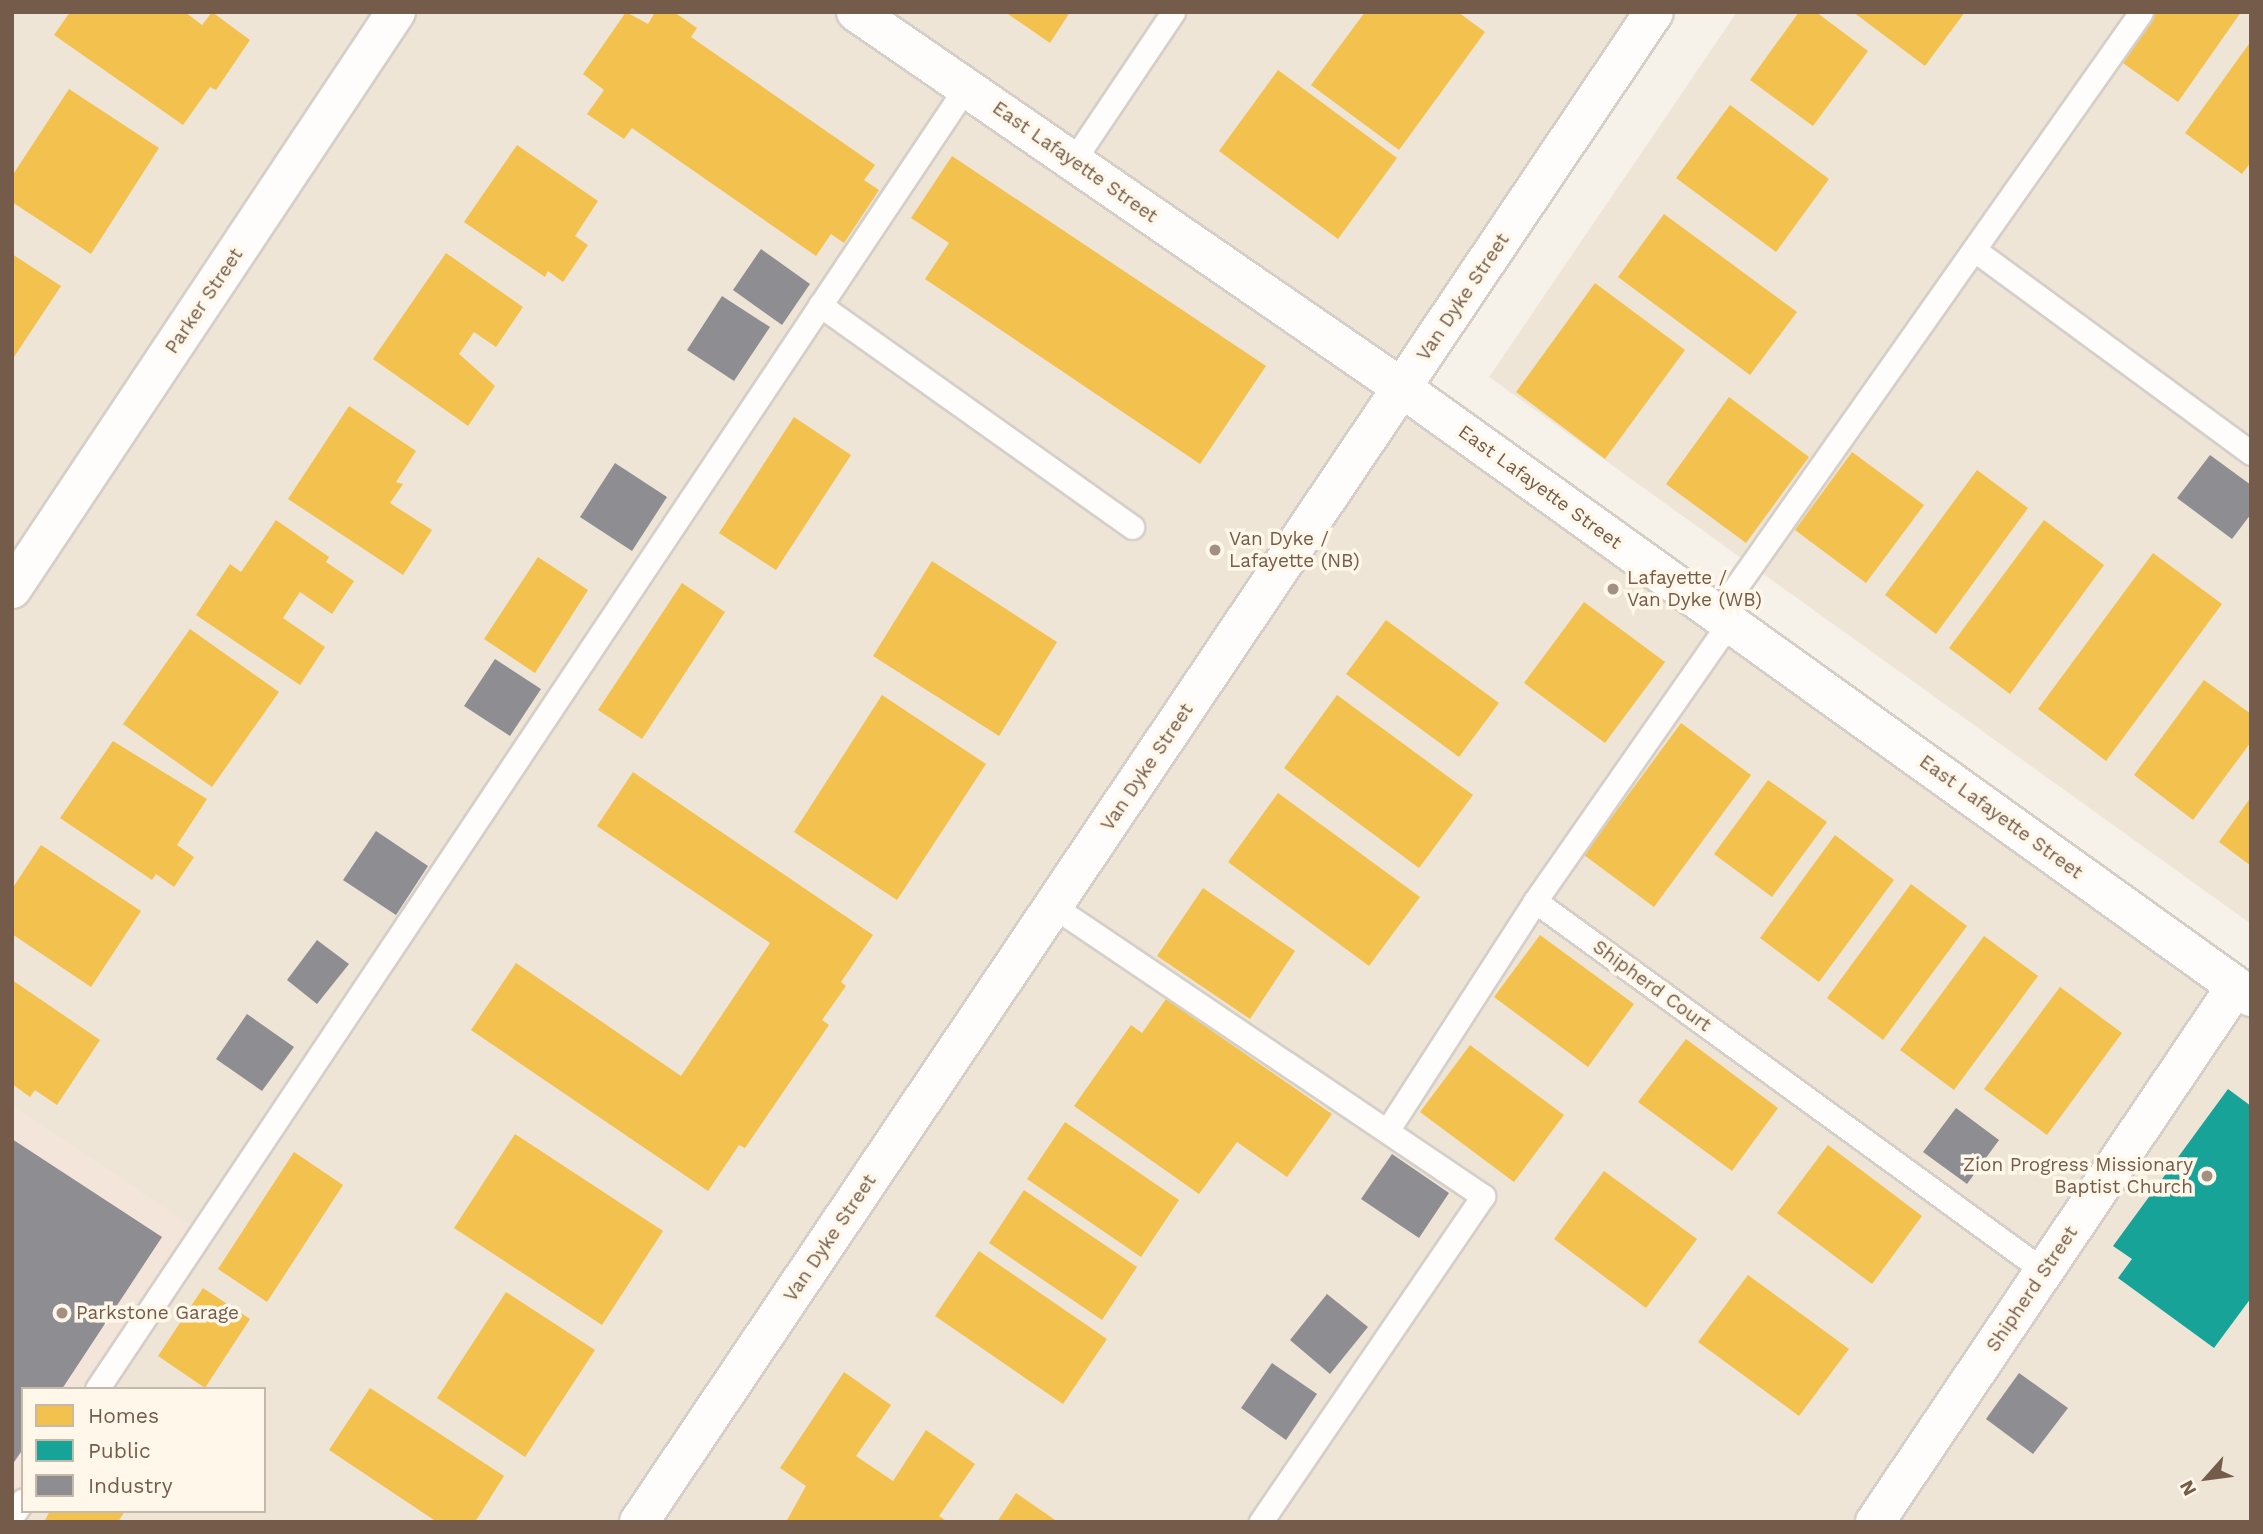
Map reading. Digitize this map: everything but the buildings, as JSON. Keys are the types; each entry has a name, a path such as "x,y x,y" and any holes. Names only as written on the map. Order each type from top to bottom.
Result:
{"street":[{"name":"Parker Street","path":"12,589 396,12"},
{"name":"East Lafayette Street","path":"856,12 1402,388 2244,991"},
{"name":"Van Dyke Street","path":"639,1522 1654,12"},
{"name":"Shipherd Street","path":"1875,1522 2044,1271 2244,991"}],"lane":[{"path":"1073,161 1173,12"},
{"path":"1387,1130 1723,618 2141,12"},
{"path":"98,1387 966,87"},
{"path":"1976,251 2251,453"},
{"path":"820,305 1132,527"},
{"name":"Shipherd Court","path":"1535,901 2044,1271"},
{"path":"1054,906 1483,1196 1261,1522"}],"shaded area":[{"path":"12,12 1654,12 1402,388 2251,997 2251,1522 12,1522 21,1513 266,1513 266,1387 98,1387 200,1233 12,1106"},
{"path":"1737,12 2251,12 2251,924 1489,377"},
{"name":"Parkstone Garage","path":"12,1106 201,1233 98,1387 21,1387 21,1503 12,1516"}],"place":[{"name":"Van Dyke / Lafayette (NB)","path":"1215,550"},
{"name":"Lafayette / Van Dyke (WB)","path":"1613,589"},
{"name":"Zion Progress Missionary Baptist Church","path":"2207,1176"},
{"name":"Parkstone Garage","path":"62,1313"}]}
